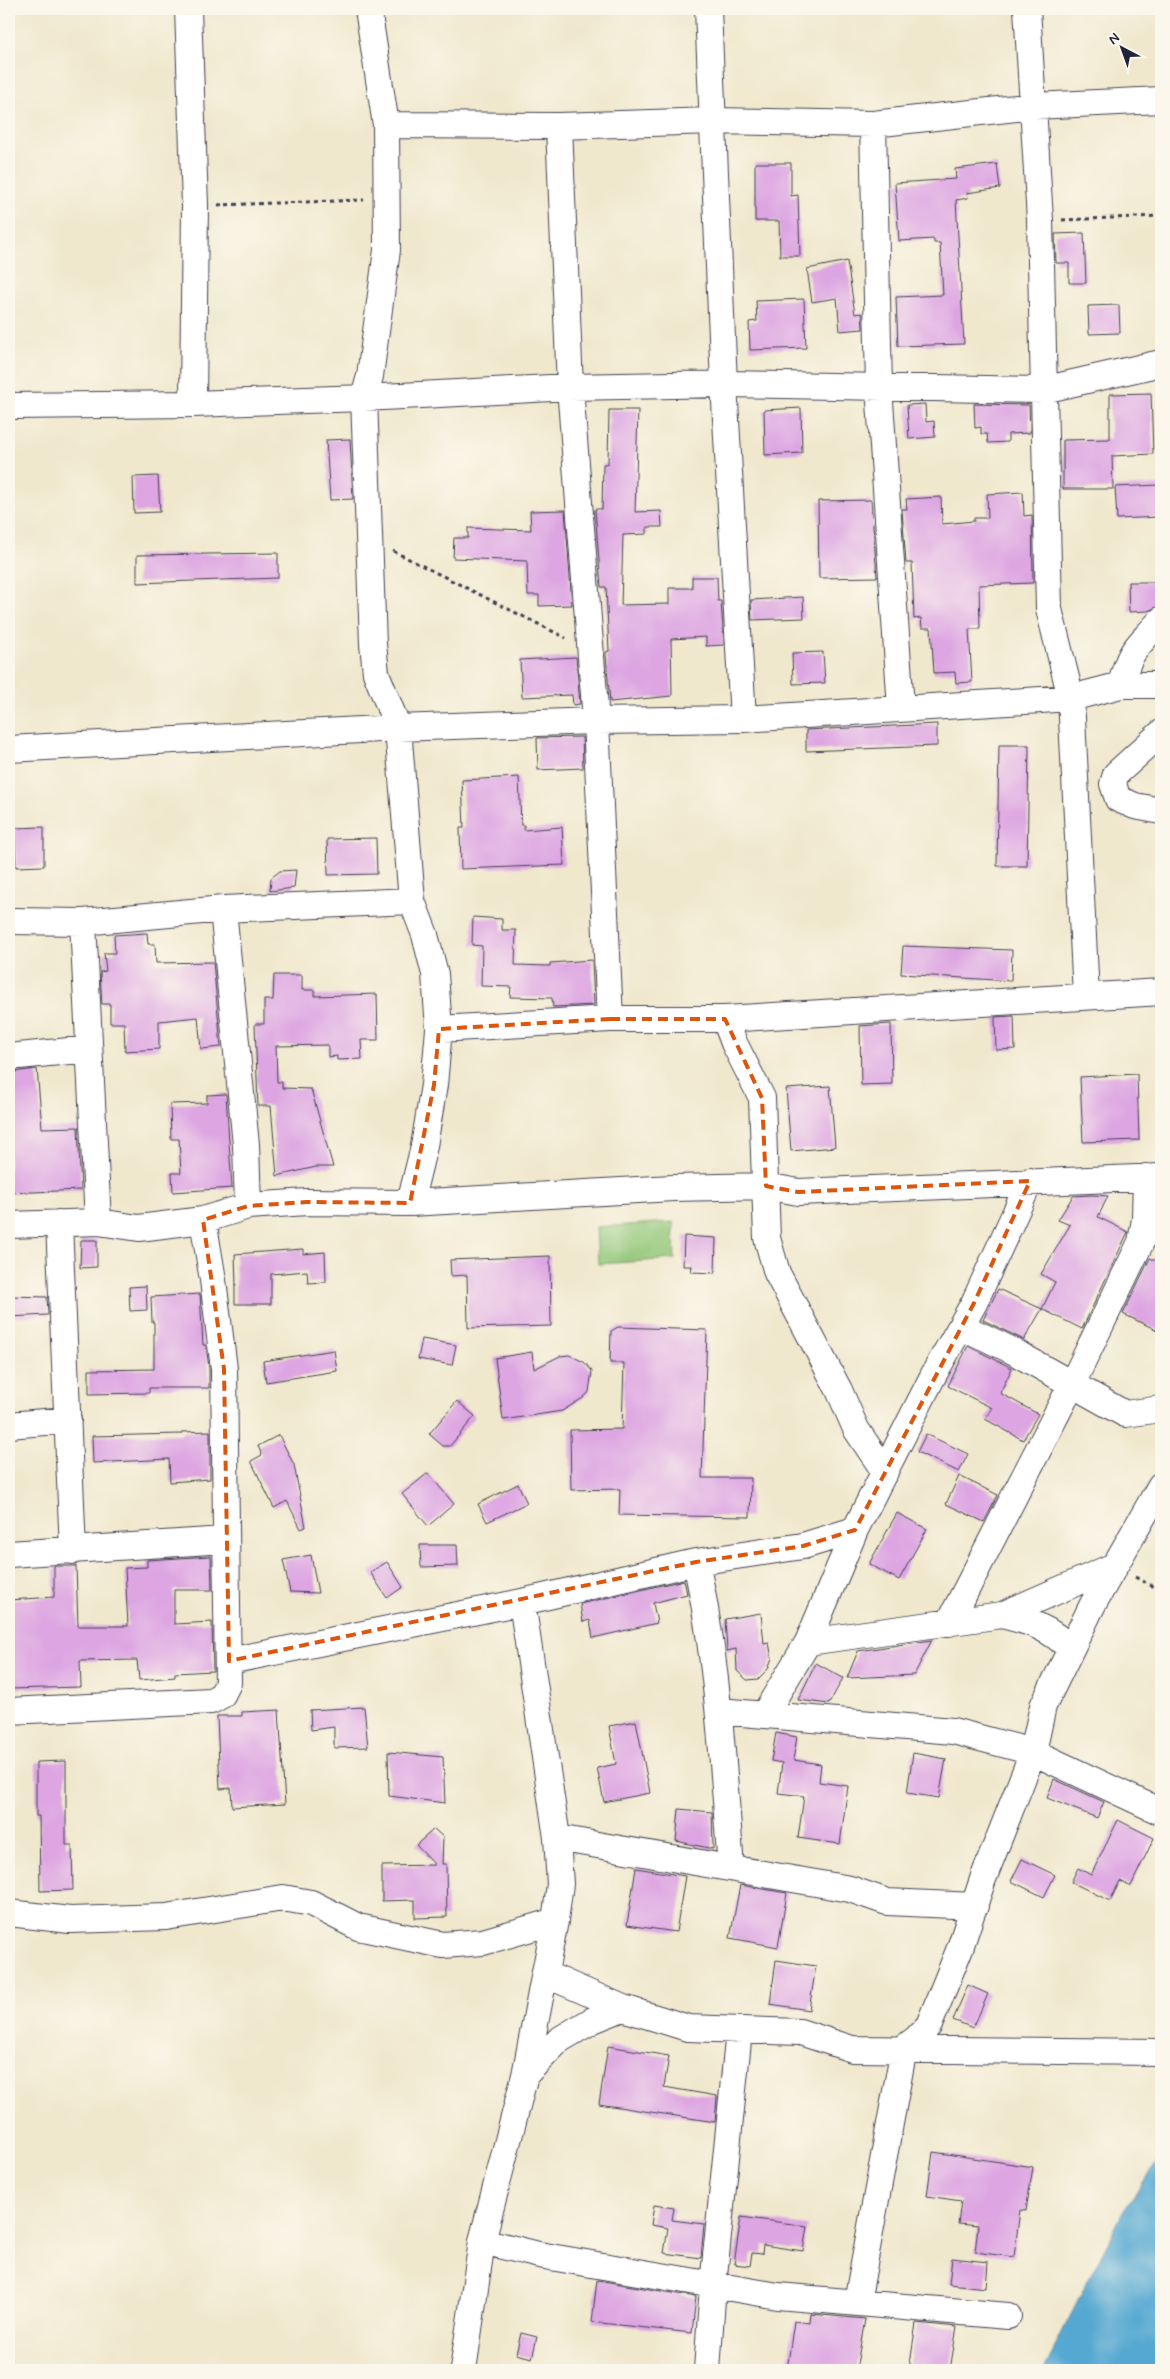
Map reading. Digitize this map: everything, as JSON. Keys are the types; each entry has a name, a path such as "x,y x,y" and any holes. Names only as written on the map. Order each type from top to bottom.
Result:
{"street":[{"path":"188,9 195,205 193,404"},
{"path":"368,9 386,125 387,199 387,250 370,376 364,398 376,673 398,728 412,901 425,935 435,974 439,1029 434,1085 424,1146 410,1203"},
{"path":"708,9 724,384 743,719"},
{"path":"1027,9 1040,220 1049,609 1071,698 1086,996"},
{"path":"386,125 559,126 712,121 873,124 1034,106 1161,100"},
{"path":"873,124 879,387 902,708"},
{"path":"559,126 570,387 596,721 610,1019"},
{"path":"9,406 193,404 364,398 570,387 724,384 1043,390 1161,363"},
{"path":"1121,684 1129,658 1136,644 1161,620"},
{"path":"9,749 398,728 596,721 743,719 1071,698 1121,684 1161,685"},
{"path":"1161,734 1116,774 1113,784 1118,799 1135,806 1161,811"},
{"path":"9,921 83,922 223,909 412,901"},
{"path":"223,909 246,1145 248,1206"},
{"path":"83,922 98,1222"},
{"path":"439,1029 610,1019 725,1019 1161,992"},
{"path":"725,1019 734,1043 762,1098 768,1238 777,1273 839,1390 856,1429 885,1472"},
{"path":"9,1057 89,1048"},
{"path":"9,1225 98,1222 139,1228 203,1220 248,1206 307,1202 410,1203 673,1188 766,1186 798,1192 1154,1177 1141,1242 1072,1384 949,1623"},
{"path":"764,1715 808,1642 855,1530 974,1303 1030,1181"},
{"path":"9,1711 211,1701 222,1695 228,1683 224,1369 213,1280 203,1220"},
{"path":"59,1222 73,1551"},
{"path":"961,1326 1011,1350 1124,1414 1161,1409"},
{"path":"9,1424 68,1420"},
{"path":"857,2302 904,2048 916,2039 929,2025 1033,1752 1043,1706 1070,1648 1114,1566 1161,1486"},
{"path":"229,1661 522,1602 696,1562 803,1546 855,1530"},
{"path":"9,1554 225,1540"},
{"path":"696,1562 708,1619 719,1711 731,1868"},
{"path":"808,1642 1002,1615 1114,1566"},
{"path":"463,2370 482,2241 525,2075 555,1921 560,1884 557,1838 522,1602"},
{"path":"1002,1615 1030,1622 1050,1631 1070,1648"},
{"path":"719,1711 953,1731 1033,1752 1161,1812"},
{"path":"557,1838 850,1889 887,1902 975,1906"},
{"path":"9,1913 70,1920 166,1916 283,1898 311,1903 358,1927 443,1944 483,1942 555,1921"},
{"path":"545,1974 623,2008 688,2028 800,2032 818,2036 852,2050 904,2048 1161,2052"},
{"path":"525,2075 559,2040 593,2020 623,2008"},
{"path":"707,2370 713,2286 739,2031"},
{"path":"482,2241 538,2255 778,2296 1008,2316"}],"path":[{"path":"195,205 387,199"},
{"path":"1040,220 1161,216"},
{"path":"369,539 591,651"},
{"path":"1114,1566 1161,1591"}],"highlighted area":[{"path":"610,1019 725,1019 762,1098 766,1186 798,1192 1030,1181 974,1303 855,1530 803,1546 696,1562 229,1661 224,1369 203,1220 248,1206 307,1202 410,1203 434,1085 439,1029"}],"green space":[{"path":"673,1222 675,1259 598,1264 596,1227"}],"water":[{"path":"1161,2156 1161,2370 1043,2370 1123,2212"}],"building":[{"path":"755,163 791,163 791,196 798,195 800,256 780,256 779,221 755,221"},
{"path":"997,164 1000,188 967,193 968,198 956,200 964,344 898,346 896,297 943,295 940,243 934,243 934,239 899,241 895,183 956,179 955,169"},
{"path":"1084,233 1086,283 1069,283 1069,263 1056,263 1055,234"},
{"path":"847,261 855,314 862,313 863,329 840,331 837,298 812,302 807,269"},
{"path":"804,299 806,348 750,350 749,322 757,321 756,301"},
{"path":"1119,305 1120,333 1089,334 1088,306"},
{"path":"1151,393 1153,454 1112,456 1113,489 1063,489 1063,440 1110,439 1110,394"},
{"path":"925,404 926,422 934,421 935,437 909,439 907,405"},
{"path":"974,404 1029,405 1030,433 1008,434 1008,442 988,443 987,434 981,434 981,427 975,428"},
{"path":"801,408 802,453 765,455 764,410"},
{"path":"609,410 638,410 635,512 661,511 662,527 647,527 647,534 623,535 621,605 669,604 669,588 692,588 692,577 717,577 718,601 721,601 724,645 706,646 706,637 671,639 672,696 610,702 606,655 606,652 609,651 606,587 601,587 595,509 602,509 603,464 608,464"},
{"path":"350,439 353,499 330,500 326,440"},
{"path":"158,476 160,512 134,513 133,477"},
{"path":"1159,485 1160,517 1117,519 1115,487"},
{"path":"1023,492 1024,516 1032,515 1033,583 979,585 980,629 969,629 972,682 956,683 955,672 934,673 931,628 922,628 921,618 914,619 912,563 906,563 902,509 907,509 906,499 941,497 942,524 974,521 974,518 988,518 987,494"},
{"path":"871,500 877,577 819,578 818,501"},
{"path":"565,510 572,605 539,606 539,595 528,595 527,561 453,558 454,538 468,538 468,528 531,530 530,511"},
{"path":"278,553 278,578 137,583 137,555"},
{"path":"1128,582 1159,582 1159,606 1148,611 1129,612"},
{"path":"803,597 804,618 752,620 751,600"},
{"path":"823,652 825,683 793,684 792,653"},
{"path":"576,657 580,704 573,705 572,695 522,697 520,660"},
{"path":"937,724 937,746 806,751 806,730"},
{"path":"582,737 583,768 538,770 537,738"},
{"path":"999,745 1029,745 1027,866 997,866"},
{"path":"519,777 521,825 524,825 524,830 562,827 564,865 461,869 460,828 464,828 462,780"},
{"path":"44,827 44,866 16,867 14,828"},
{"path":"376,838 377,874 328,875 327,839"},
{"path":"296,870 294,888 270,891 271,878 280,871"},
{"path":"473,917 502,919 502,930 516,930 515,965 550,966 550,963 592,960 594,1005 553,1007 552,998 510,997 511,987 481,986 482,946 472,945"},
{"path":"147,933 148,944 155,944 156,963 213,962 221,1047 201,1049 198,1017 159,1021 159,1049 125,1051 124,1023 110,1023 110,1004 102,1004 100,972 106,971 104,953 115,953 114,935"},
{"path":"903,946 1012,950 1011,981 901,974"},
{"path":"274,975 302,975 302,990 315,990 315,996 377,994 378,1040 361,1040 362,1059 337,1060 337,1056 328,1057 328,1045 276,1046 277,1082 282,1082 282,1088 311,1089 333,1167 316,1167 277,1176 271,1106 258,1106 255,1024 264,1024 264,1000 273,1000"},
{"path":"1014,1016 1015,1049 996,1050 995,1017"},
{"path":"891,1024 892,1084 861,1085 860,1026"},
{"path":"37,1069 42,1128 78,1127 81,1190 9,1193 9,1075 13,1074 13,1072"},
{"path":"1137,1074 1139,1140 1083,1142 1080,1077"},
{"path":"830,1086 835,1147 791,1151 786,1089"},
{"path":"226,1094 232,1188 173,1192 172,1173 181,1173 179,1139 171,1139 170,1104 207,1103 207,1095"},
{"path":"1073,1196 1108,1196 1098,1217 1128,1232 1082,1329 1042,1309 1055,1282 1041,1274 1070,1225 1058,1220"},
{"path":"684,1236 716,1238 715,1273 691,1272 692,1266 683,1266"},
{"path":"81,1240 97,1240 97,1267 80,1268"},
{"path":"303,1249 303,1254 325,1252 326,1282 308,1283 307,1271 271,1274 271,1304 235,1304 235,1254"},
{"path":"550,1256 551,1326 468,1328 467,1275 451,1276 450,1260"},
{"path":"1150,1258 1161,1263 1161,1332 1123,1314"},
{"path":"146,1286 147,1310 130,1311 129,1287"},
{"path":"998,1289 1042,1309 1024,1340 983,1320"},
{"path":"200,1294 203,1345 206,1345 209,1368 209,1388 149,1388 149,1393 89,1394 89,1370 154,1369 154,1322 152,1322 151,1297"},
{"path":"9,1296 47,1297 48,1315 9,1317"},
{"path":"618,1327 707,1330 702,1478 751,1478 750,1517 619,1515 620,1489 571,1490 570,1430 622,1429 624,1363 610,1363 611,1331"},
{"path":"422,1339 456,1345 452,1365 418,1359"},
{"path":"968,1346 1012,1368 1000,1393 1038,1414 1023,1440 985,1419 992,1408 948,1386"},
{"path":"334,1350 337,1371 266,1382 263,1361"},
{"path":"532,1352 534,1369 560,1356 569,1355 584,1362 592,1371 589,1392 562,1411 503,1420 495,1358"},
{"path":"457,1401 475,1416 450,1446 443,1446 429,1434"},
{"path":"210,1431 210,1479 170,1482 169,1459 93,1463 92,1436 182,1434 182,1432"},
{"path":"926,1434 968,1454 959,1472 917,1452"},
{"path":"279,1435 294,1465 306,1527 301,1529 287,1501 274,1508 251,1461 262,1455 258,1446"},
{"path":"428,1473 454,1504 428,1526 402,1494"},
{"path":"959,1476 998,1495 984,1522 946,1504"},
{"path":"518,1484 527,1503 487,1522 478,1504"},
{"path":"897,1513 927,1529 899,1580 869,1564"},
{"path":"420,1545 457,1545 458,1566 421,1567"},
{"path":"311,1555 318,1593 290,1592 283,1560"},
{"path":"211,1556 212,1590 174,1590 174,1624 212,1622 213,1671 175,1673 175,1677 139,1680 137,1660 80,1661 81,1687 9,1689 9,1600 54,1597 54,1566 76,1566 78,1626 128,1626 125,1568 147,1567 147,1560"},
{"path":"387,1562 403,1587 387,1598 370,1572"},
{"path":"684,1580 687,1594 653,1603 657,1623 593,1638 590,1620 583,1622 580,1604"},
{"path":"761,1613 764,1644 769,1643 772,1658 768,1669 758,1679 747,1680 737,1671 736,1649 727,1651 725,1619"},
{"path":"932,1640 914,1675 847,1678 858,1651"},
{"path":"816,1663 843,1678 829,1704 798,1700"},
{"path":"364,1707 368,1747 334,1748 334,1727 311,1730 310,1710"},
{"path":"279,1710 285,1804 232,1807 231,1788 220,1789 217,1716 242,1716 242,1712"},
{"path":"636,1721 650,1793 604,1802 597,1768 616,1764 609,1726"},
{"path":"776,1733 797,1737 793,1760 821,1764 819,1782 848,1786 840,1844 798,1838 804,1796 778,1793 782,1763 771,1761"},
{"path":"388,1752 443,1757 445,1803 389,1796"},
{"path":"913,1753 946,1759 939,1798 907,1793"},
{"path":"66,1761 66,1845 72,1845 73,1890 40,1891 39,1816 36,1816 36,1762"},
{"path":"1054,1779 1104,1802 1097,1818 1047,1798"},
{"path":"679,1809 712,1812 713,1849 676,1841"},
{"path":"1118,1820 1154,1838 1131,1886 1120,1881 1110,1901 1071,1882 1078,1868 1091,1875"},
{"path":"434,1829 443,1837 442,1864 446,1864 447,1917 415,1918 415,1900 382,1901 382,1866 435,1865 416,1845"},
{"path":"1022,1859 1055,1875 1044,1897 1011,1881"},
{"path":"636,1868 685,1876 676,1932 627,1925"},
{"path":"740,1885 787,1893 778,1947 730,1938"},
{"path":"776,1960 816,1966 809,2010 770,2004"},
{"path":"968,1985 988,1994 973,2028 953,2020"},
{"path":"608,2046 669,2056 664,2087 717,2096 715,2122 599,2104"},
{"path":"933,2152 1033,2167 1026,2211 1020,2210 1014,2257 975,2252 978,2226 958,2224 961,2201 927,2196"},
{"path":"654,2205 674,2208 672,2220 704,2224 701,2258 664,2253 668,2228 651,2225"},
{"path":"741,2217 807,2226 803,2251 763,2245 762,2254 752,2253 750,2266 734,2264"},
{"path":"952,2258 988,2262 986,2288 949,2284"},
{"path":"597,2280 696,2297 692,2333 592,2322"},
{"path":"811,2314 865,2319 856,2370 787,2370 794,2321 810,2323"},
{"path":"916,2323 957,2327 950,2370 909,2370"},
{"path":"521,2333 537,2337 532,2358 516,2354"}]}
